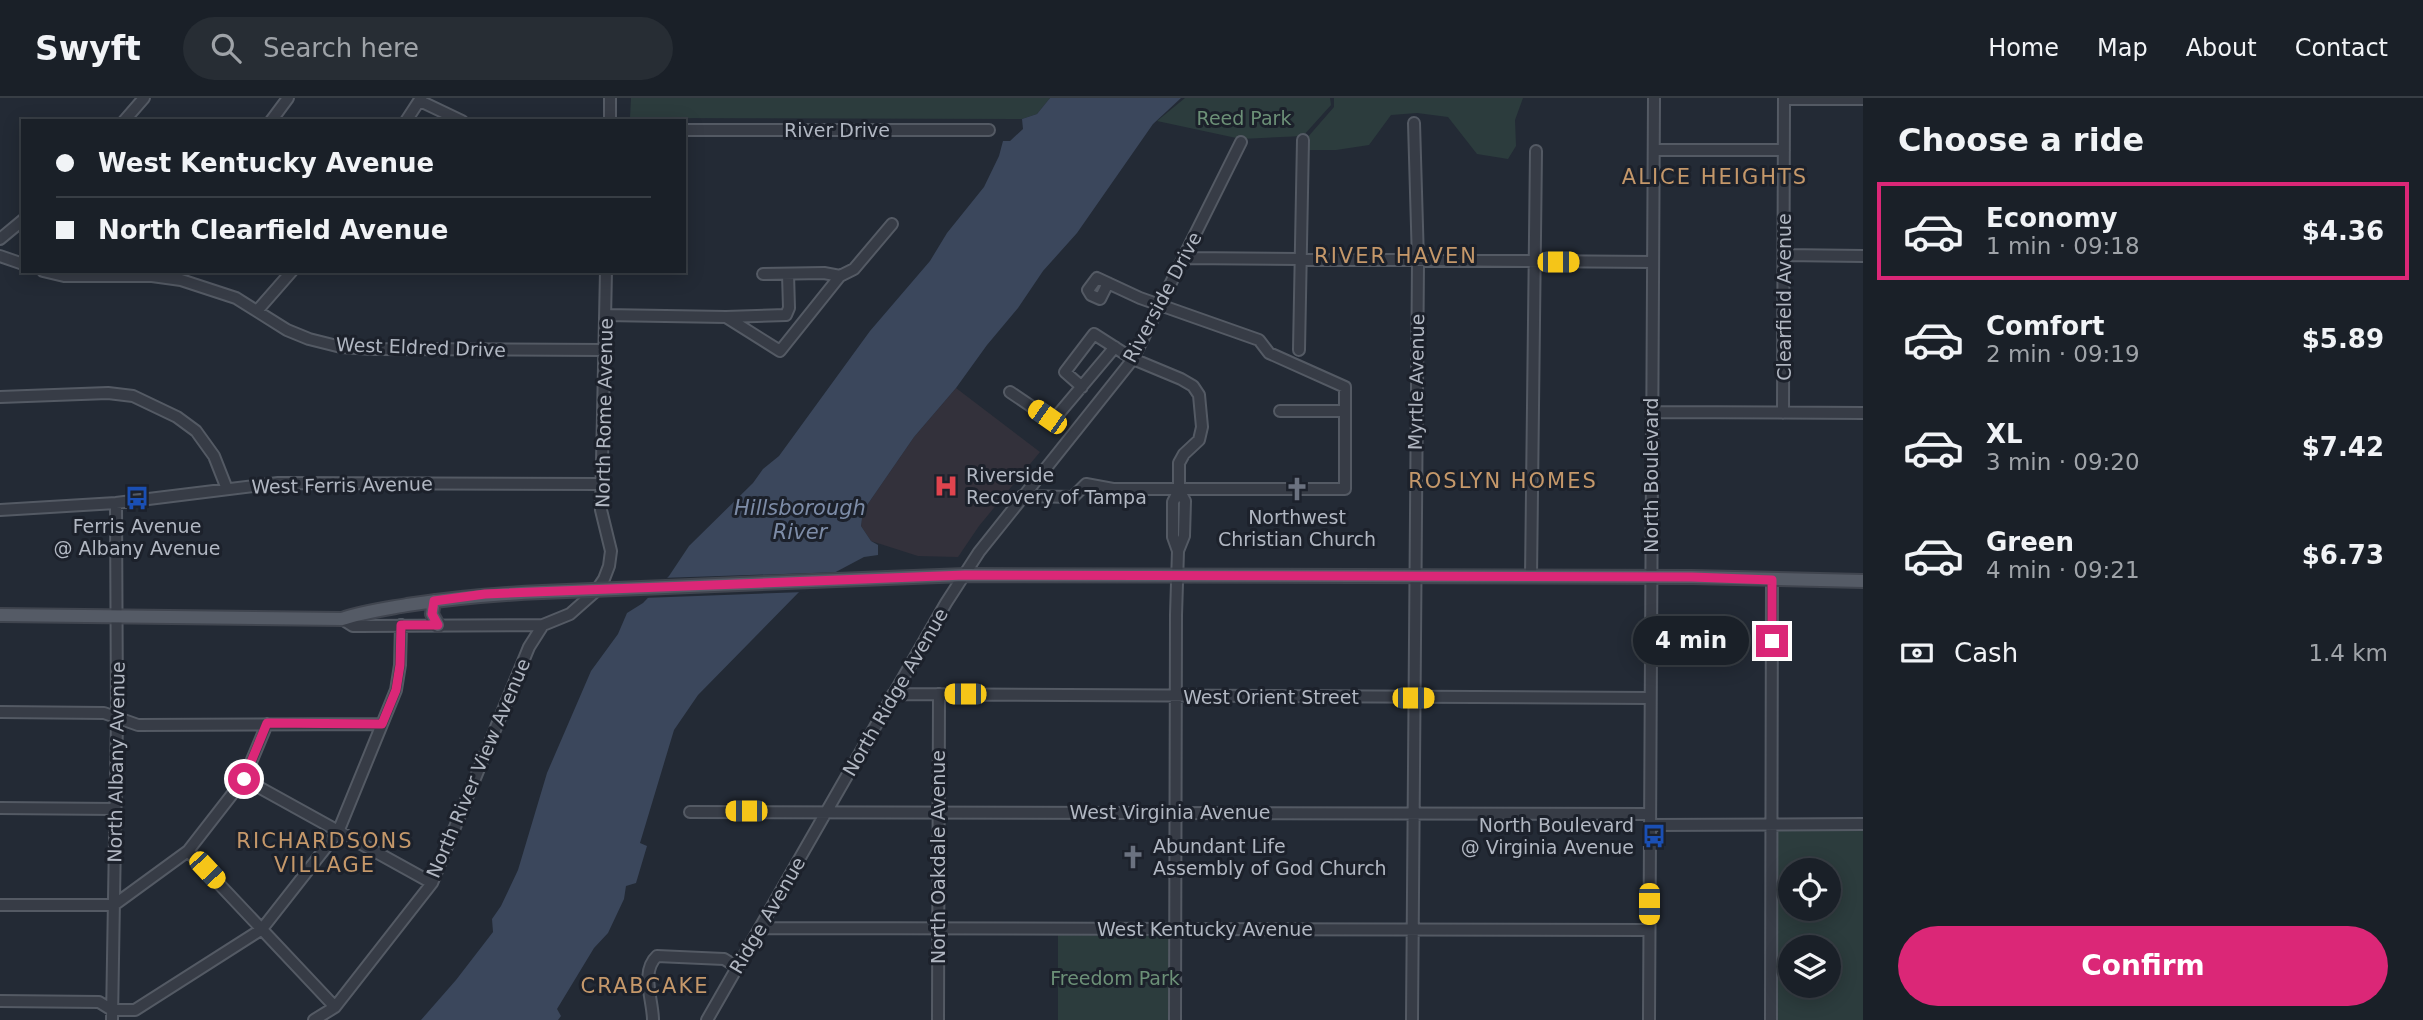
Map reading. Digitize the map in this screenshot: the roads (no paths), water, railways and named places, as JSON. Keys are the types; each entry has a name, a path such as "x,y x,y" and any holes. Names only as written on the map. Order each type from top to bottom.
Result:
{"main road":[{"path":"0,615 342,619 357,614 485,594 965,575 1650,577 1863,581"},
{"path":"434,601 432,614 438,625"}],"street":[{"path":"126,119 144,98"},
{"path":"272,119 288,98"},
{"path":"610,98 610,119"},
{"name":"North Boulevard","path":"1649,1020 1654,98"},
{"path":"407,119 420,99 458,119"},
{"path":"1784,99 1863,99"},
{"name":"Clearfield Avenue","path":"1783,413 1784,99"},
{"name":"Myrtle Avenue","path":"1412,1020 1418,261 1414,123"},
{"name":"River Drive","path":"686,130 989,130"},
{"path":"1300,350 1303,140"},
{"name":"Riverside Drive","path":"965,575 979,552 1022,496 1133,359 1158,304 1184,258 1241,142"},
{"path":"1654,150 1784,150"},
{"path":"1531,577 1536,151"},
{"path":"0,239 21,222"},
{"path":"726,317 780,351 840,276 854,269 892,223"},
{"path":"1784,255 1863,256"},
{"path":"0,256 21,263"},
{"path":"1184,258 1653,262"},
{"name":"West Eldred Drive","path":"55,273 74,276 154,274 181,280 236,299 287,330 309,339 356,349 605,350"},
{"path":"257,311 290,273"},
{"name":"North Rome Avenue","path":"543,625 570,614 596,591 604,579 611,551 601,510 606,273"},
{"path":"763,274 840,276"},
{"path":"606,314 726,317 786,315 789,308 788,274"},
{"path":"1022,496 1073,496 1086,484 1113,489 1345,489 1345,387 1269,353 1259,340 1108,283"},
{"path":"1082,387 1065,372 1094,334 1133,359 1181,379 1193,386 1199,395 1202,427 1199,440 1184,454 1180,463 1179,490 1173,502 1173,537 1178,551 1175,1020"},
{"path":"1010,392 1047,417 1056,416 1115,347"},
{"path":"0,397 108,393 133,396 177,417 196,431 214,456 227,489"},
{"path":"1280,411 1345,411"},
{"path":"1651,412 1863,413"},
{"name":"West Ferris Avenue","path":"0,510 116,503 278,483 601,484"},
{"name":"North Albany Avenue","path":"112,1015 117,718 116,503"},
{"name":"North Ridge Avenue","path":"828,811 893,694 965,575"},
{"path":"1770,1020 1772,580"},
{"path":"342,619 353,626 543,625"},
{"path":"0,1001 99,1002 112,1015 135,1010 262,929 338,832 396,690 401,625"},
{"name":"North River View Avenue","path":"314,1020 334,1007 432,883 529,647 543,625"},
{"name":"West Orient Street","path":"893,694 1649,698"},
{"name":"North Oakdale Avenue","path":"938,1020 939,694"},
{"path":"0,712 104,713 138,725 382,724"},
{"path":"0,905 114,905 188,851 244,779 267,723"},
{"path":"244,779 432,883"},
{"path":"0,808 115,808"},
{"name":"Ridge Avenue","path":"707,1020 828,811"},
{"name":"West Virginia Avenue","path":"690,812 1413,812 1772,824 1863,824"},
{"path":"188,851 334,1007"},
{"name":"West Kentucky Avenue","path":"761,928 1649,930"},
{"path":"653,1020 647,980 653,959 657,956 724,959 737,967"}],"water":[{"name":"Hillsborough River","path":"1050,98 1181,98 1153,124 1077,233 1043,271 956,388 914,437 863,511 861,526 871,541 878,545 878,555 864,557 800,591 698,695 674,730 640,843 647,846 636,883 626,886 624,899 608,933 594,948 557,1009 561,1016 558,1020 421,1020 493,932 492,919 518,870 547,773 591,671 618,634 627,613 643,603 669,576 689,546 753,483 763,469 779,456 870,331 930,261 947,233 984,187 1003,141 1010,141 1023,129 1022,119 1037,114"}],"place":[{"name":"Riverside Recovery of Tampa","path":"946,486"},
{"name":"Northwest Christian Church","path":"1297,489"},
{"name":"Ferris Avenue @ Albany Avenue","path":"137,498"},
{"name":"North Boulevard @ Virginia Avenue","path":"1654,836"},
{"name":"Abundant Life Assembly of God Church","path":"1133,857"}],"district":[{"name":"ALICE HEIGHTS","path":"1715,177"},
{"name":"RIVER HAVEN","path":"1396,256"},
{"name":"ROSLYN HOMES","path":"1503,481"},
{"name":"RICHARDSONS VILLAGE","path":"325,853"},
{"name":"CRABCAKE","path":"645,986"}],"park label":[{"name":"Reed Park","path":"1244,118"},
{"name":"Freedom Park","path":"1115,978"}]}
